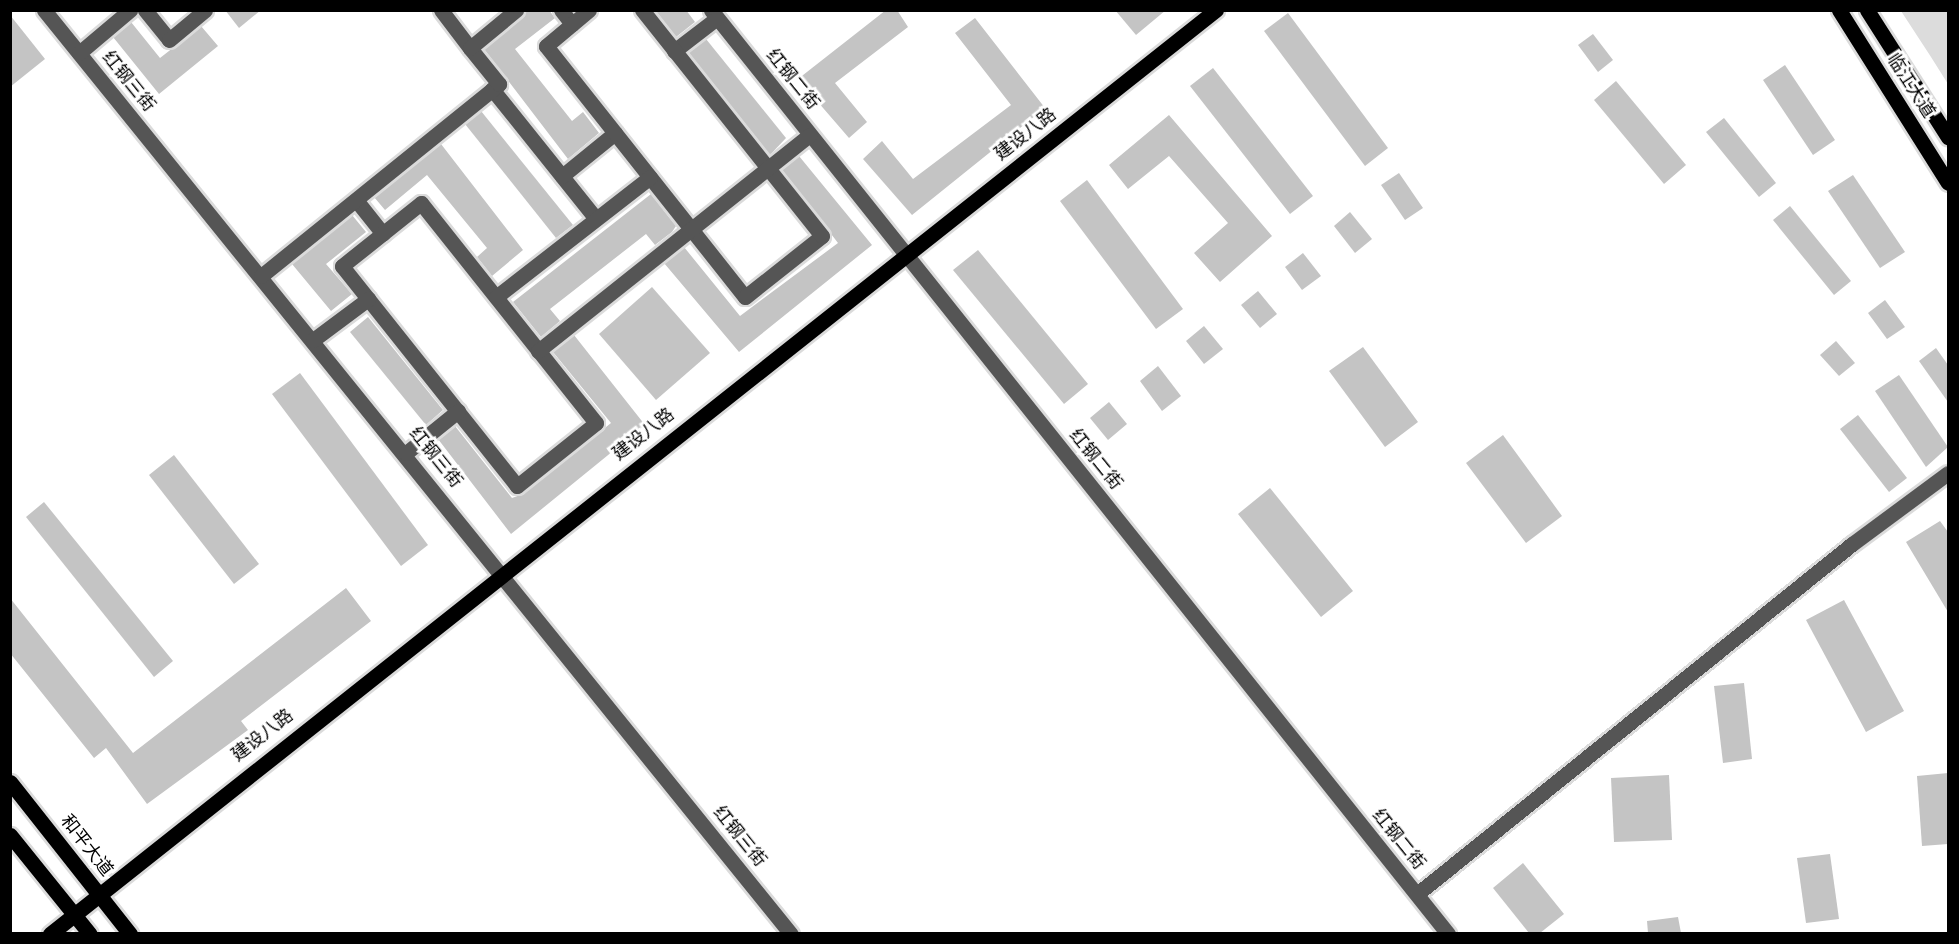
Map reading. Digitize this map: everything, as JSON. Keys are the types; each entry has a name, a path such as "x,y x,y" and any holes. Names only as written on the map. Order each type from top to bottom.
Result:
{"main road":[{"name":"建设八路","path":"55,932 75,916 97,892 1216,10"},
{"name":"临江大道","path":"1839,10 1948,183"},
{"name":"临江大道","path":"1868,10 1948,137"},
{"name":"和平大道","path":"10,782 130,933"},
{"path":"10,835 90,933"}],"street":[{"name":"红钢三街","path":"45,10 406,453 792,933"},
{"path":"79,53 130,10"},
{"path":"145,10 169,40 206,10"},
{"path":"261,276 499,84 441,10"},
{"path":"470,48 516,10"},
{"path":"561,10 572,24"},
{"path":"589,10 546,46 745,297 822,236 642,10"},
{"path":"674,51 714,14"},
{"name":"红钢二街","path":"714,14 1448,933"},
{"path":"492,89 596,219"},
{"path":"562,176 615,133"},
{"path":"538,351 810,135"},
{"path":"496,297 650,177"},
{"path":"356,200 383,234"},
{"path":"421,203 596,423 517,486 342,266 383,234 421,203"},
{"path":"313,340 368,298"},
{"path":"406,453 458,411"},
{"path":"1417,894 1852,544 1948,473"}],"shaded area":[{"path":"1901,11 1948,11 1948,84 1931,57"}],"building":[{"path":"225,10 261,10 239,28"},
{"path":"525,10 549,10 555,18 515,49 572,121 583,112 599,133 568,159 484,49"},
{"path":"655,10 686,10 695,22 676,37"},
{"path":"886,10 897,10 908,27 835,83 867,122 849,138 798,79"},
{"path":"1115,10 1166,10 1136,35"},
{"path":"1288,13 1388,148 1365,166 1264,31"},
{"path":"10,15 45,59 10,87"},
{"path":"975,18 1045,108 912,215 863,159 882,141 913,179 1011,105 955,33"},
{"path":"131,22 160,58 201,26 218,46 159,94 113,37"},
{"path":"1593,34 1613,60 1598,72 1578,45"},
{"path":"706,39 786,138 770,155 688,52"},
{"path":"1785,65 1835,140 1813,155 1763,80"},
{"path":"1213,68 1313,196 1290,214 1190,86"},
{"path":"1616,81 1686,165 1664,184 1594,100"},
{"path":"481,111 573,225 556,238 465,124"},
{"path":"1169,115 1272,236 1220,282 1194,253 1228,223 1169,156 1128,189 1109,165"},
{"path":"1724,118 1776,183 1759,197 1706,132"},
{"path":"441,144 523,250 492,276 477,257 487,248 427,175 385,210 374,197"},
{"path":"799,156 872,245 739,352 664,263 684,247 740,316 838,243 782,170"},
{"path":"1399,173 1423,208 1405,220 1381,185"},
{"path":"1853,175 1905,252 1880,268 1828,191"},
{"path":"1087,180 1183,309 1156,329 1060,201"},
{"path":"651,194 676,226 672,232 655,245 646,234 550,309 560,321 541,337 513,302"},
{"path":"1790,206 1851,281 1834,295 1773,220"},
{"path":"1350,212 1372,239 1355,253 1334,226"},
{"path":"352,215 366,232 326,264 352,294 331,311 292,264"},
{"path":"978,250 1088,384 1064,404 953,270"},
{"path":"1303,253 1321,276 1302,290 1285,267"},
{"path":"652,287 710,353 656,400 599,334"},
{"path":"1258,291 1277,314 1260,328 1241,305"},
{"path":"1885,300 1905,327 1887,339 1868,313"},
{"path":"368,317 443,410 426,425 350,332"},
{"path":"1204,326 1223,349 1204,364 1186,341"},
{"path":"574,335 645,425 511,534 438,439 455,426 512,498 523,494 611,423 553,352"},
{"path":"1836,341 1855,363 1839,376 1820,355"},
{"path":"1363,347 1418,422 1385,447 1329,371"},
{"path":"1936,348 1948,365 1948,402 1919,361"},
{"path":"1158,366 1181,396 1162,411 1140,381"},
{"path":"300,373 428,545 401,566 272,394"},
{"path":"1899,375 1948,447 1926,467 1875,391"},
{"path":"1109,402 1127,424 1108,440 1090,418"},
{"path":"1858,415 1907,478 1889,492 1840,429"},
{"path":"1503,435 1562,516 1526,543 1466,463"},
{"path":"174,455 259,564 234,584 149,475"},
{"path":"1270,488 1353,591 1321,617 1238,514"},
{"path":"44,502 173,661 154,677 26,517"},
{"path":"1940,521 1948,532 1948,612 1906,542"},
{"path":"346,588 371,621 241,721 248,730 147,804 106,748 94,758 10,653 10,598 133,753"},
{"path":"1844,600 1904,711 1866,732 1806,620"},
{"path":"1744,683 1752,759 1723,763 1714,686"},
{"path":"1948,773 1948,844 1922,846 1917,776"},
{"path":"1669,775 1672,840 1614,842 1611,778"},
{"path":"1830,854 1839,919 1806,923 1797,858"},
{"path":"1523,863 1564,914 1540,933 1529,933 1493,888"},
{"path":"1678,917 1681,933 1648,933 1647,921"}]}
